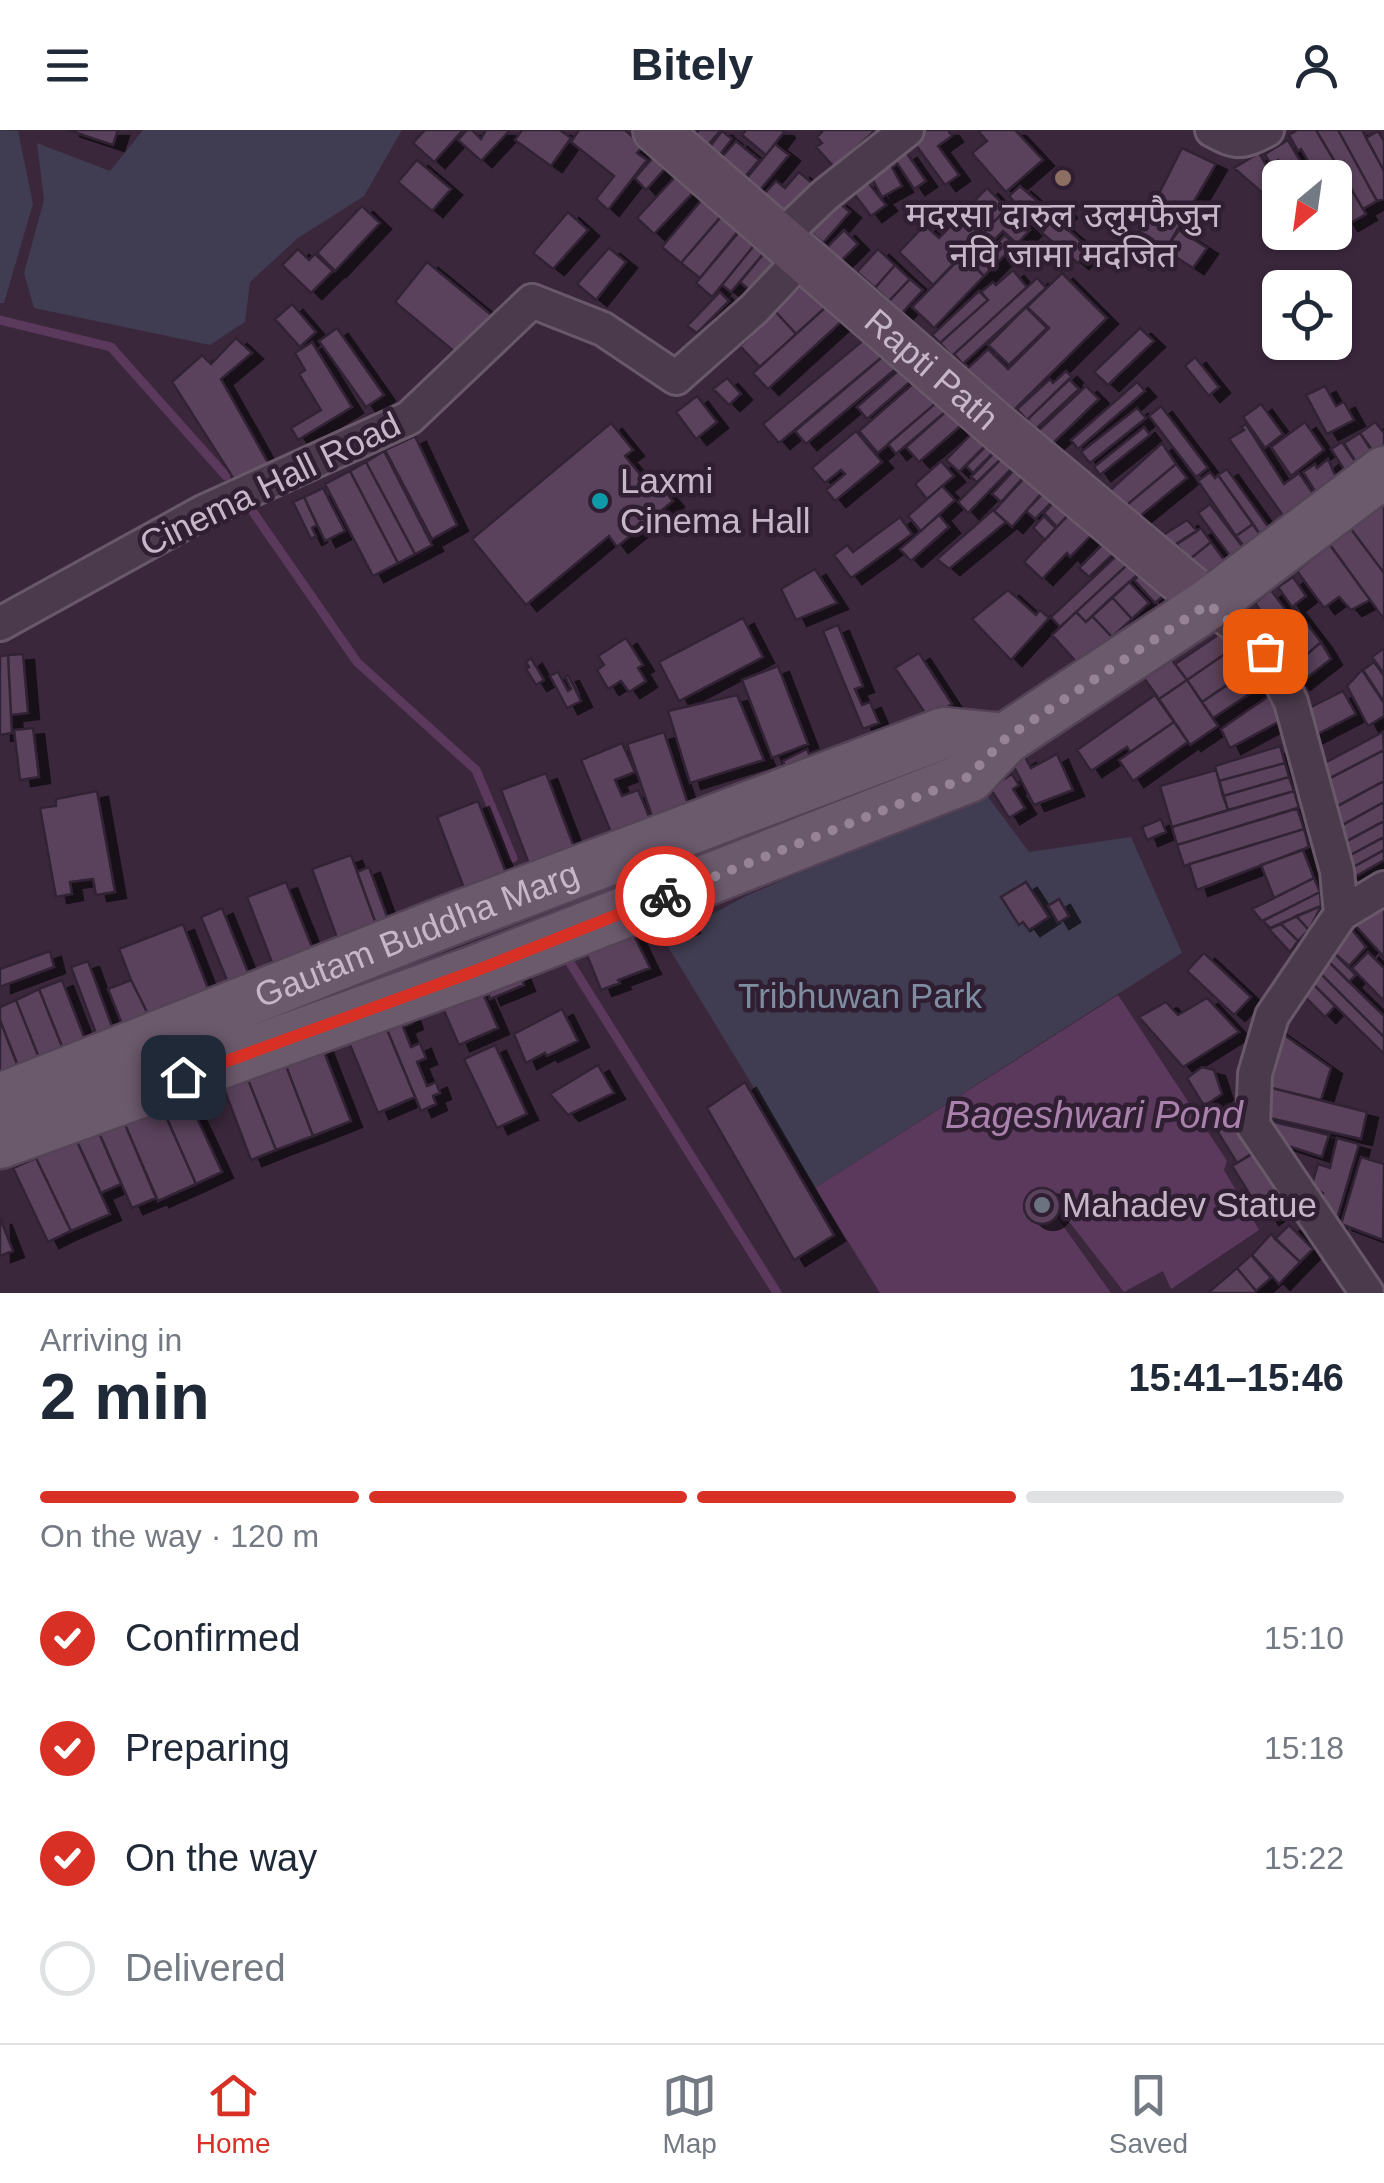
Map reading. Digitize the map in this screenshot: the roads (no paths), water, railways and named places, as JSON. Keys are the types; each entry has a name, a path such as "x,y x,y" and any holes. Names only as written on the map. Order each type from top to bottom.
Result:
{"main road":[{"name":"Rapti Path","path":"656,130 1208,604"},
{"path":"0,1143 475,971 968,777 1006,738 1208,604 1384,472"},
{"name":"Gautam Buddha Marg","path":"0,1099 450,920 944,733 1006,738"}],"street":[{"path":"792,247 825,195 907,130"},
{"path":"1212,130 1245,142 1267,130"},
{"name":"Cinema Hall Road","path":"0,624 202,512 410,418 532,301 604,329 676,378 754,308 792,247"},
{"path":"1208,604 1265,651 1291,702 1336,871 1341,914"},
{"path":"1366,1293 1253,1125 1255,1074 1272,1016 1341,914 1384,888"}],"water":[{"name":"Bageshwari Pond","path":"1118,995 1227,1161 1224,1170 1259,1230 1171,1289 1163,1271 1124,1292 1060,1210 1057,1195 1037,1189 1026,1198 1026,1213 1042,1224 1056,1216 1111,1293 880,1293 815,1188"}],"waterway":[{"path":"0,320 111,347 226,476"},
{"path":"253,512 357,662 476,770 513,858"},
{"path":"567,958 777,1293"}],"place":[{"name":"मदरसा दारुल उलुमफैजुन नवि जामा मदजित","path":"1063,178"},
{"name":"Laxmi Cinema Hall","path":"600,501"},
{"name":"Mahadev Statue","path":"1042,1205"}],"park label":[{"name":"Tribhuwan Park","path":"860,996"}]}
